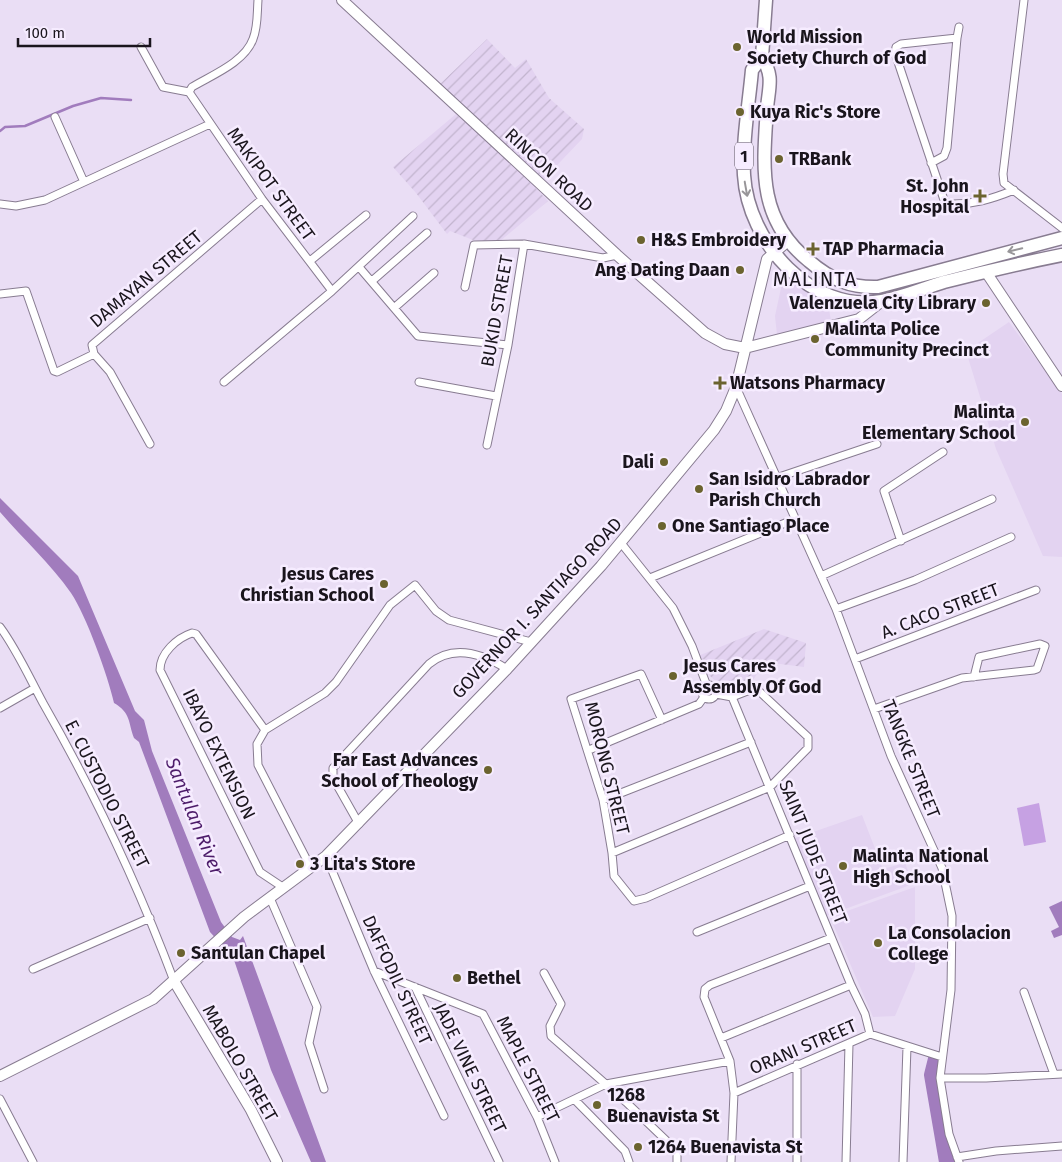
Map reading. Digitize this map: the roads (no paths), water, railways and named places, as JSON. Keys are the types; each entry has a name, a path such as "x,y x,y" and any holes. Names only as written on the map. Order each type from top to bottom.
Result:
{"highway":[{"name":"1","path":"766,0 762,57 752,70 744,176 753,216 766,241 802,281 816,290 838,299 882,301 917,283"},
{"name":"1","path":"762,57 770,71 764,180 767,199 780,231 788,241 820,270 852,286 878,287 917,283 1062,238"},
{"name":"1","path":"942,276 986,272 1062,255"}],"main road":[{"name":"RINCON ROAD","path":"342,0 616,255 705,333 725,344 744,348"},
{"path":"775,252 788,241"},
{"name":"GOVERNOR I. SANTIAGO ROAD","path":"0,1076 153,999 205,950 244,917 326,856 359,824 531,642 621,543 714,430 726,411 736,387 765,263 775,252"},
{"path":"986,272 1062,386"},
{"path":"744,348 859,319 882,301"},
{"name":"MABOLO STREET","path":"174,981 251,1110 277,1162"}],"street":[{"path":"141,47 163,87 189,92 192,87 232,63 248,50 254,38 258,0"},
{"path":"1024,0 1003,174 1004,183 1062,228"},
{"path":"932,163 944,156 947,148 959,27"},
{"path":"957,38 901,44 896,47 895,53 944,200 949,204 986,201 1014,190"},
{"name":"MAKIPOT STREET","path":"189,92 262,199 332,291"},
{"path":"56,117 84,182"},
{"path":"0,204 16,206 45,200 210,124"},
{"name":"DAMAYAN STREET","path":"150,444 110,372 94,354 92,344 262,199"},
{"path":"310,262 366,215"},
{"path":"224,382 332,291 413,216"},
{"path":"372,281 427,234"},
{"path":"465,287 474,245 524,244"},
{"name":"BUKID STREET","path":"487,445 508,345 524,244 603,258 616,255"},
{"path":"359,267 418,336 508,345"},
{"path":"394,308 434,273"},
{"path":"0,294 26,291 54,371 57,372 94,354"},
{"path":"420,382 496,396"},
{"name":"TANGKE STREET","path":"736,387 836,609 891,756 942,868 950,895 952,916 951,990 940,1078 949,1134 958,1159"},
{"path":"776,478 876,444"},
{"path":"902,540 884,491 944,452"},
{"path":"822,576 992,499"},
{"path":"650,578 795,519"},
{"path":"836,609 915,580 1011,537"},
{"path":"621,543 673,608 692,646 707,686"},
{"path":"311,868 258,765 257,744 265,730 325,693 336,682 390,605 415,585 436,611 449,620 531,642"},
{"name":"A. CACO STREET","path":"855,659 1036,590"},
{"name":"E. CUSTODIO STREET","path":"0,627 82,772 150,918 174,981"},
{"name":"IBAYO EXTENSION","path":"265,730 196,634 192,633 181,638 162,658 160,670 260,872 284,888"},
{"path":"874,709 962,678 974,677 1034,670 1039,667 1045,646 1042,644 979,657 974,677"},
{"path":"359,824 333,778 333,768 429,664 441,656 462,652 491,659 506,668"},
{"name":"MORONG STREET","path":"662,720 641,674 571,699 571,704 588,750 603,800 614,876 634,901 646,898 790,835"},
{"path":"707,686 714,687 716,694"},
{"path":"704,697 702,691 707,686"},
{"path":"0,708 35,688"},
{"path":"612,853 770,787 808,748 808,737 760,692 750,690 732,697 716,694"},
{"path":"704,697 711,699 716,694"},
{"path":"588,750 699,704 704,697"},
{"name":"SAINT JUDE STREET","path":"732,697 851,986 865,1014 870,1034"},
{"path":"603,800 751,742"},
{"name":"DAFFODIL STREET","path":"326,856 374,971 444,1116"},
{"path":"697,932 810,886"},
{"path":"270,898 317,1007 309,1042 324,1089"},
{"path":"33,970 150,918"},
{"path":"731,1162 734,1093 730,1061 704,997 705,989 710,985 831,938"},
{"name":"MAPLE STREET","path":"374,971 483,1014 537,1117 556,1162"},
{"path":"544,973 562,1004 550,1026 551,1036 606,1084 673,1147 677,1152 677,1162"},
{"path":"721,1038 851,986"},
{"name":"JADE VINE STREET","path":"415,987 499,1162"},
{"path":"1024,992 1054,1074"},
{"name":"ORANI STREET","path":"734,1093 797,1064 870,1034 942,1057"},
{"path":"846,1162 848,1044"},
{"path":"903,1162 908,1047"},
{"path":"537,1117 606,1084 730,1061"},
{"path":"797,1064 797,1162"},
{"path":"940,1078 1062,1074"},
{"path":"0,1099 33,1162"},
{"path":"575,1100 625,1151 629,1162"},
{"path":"958,1159 996,1150 1062,1146"}],"waterway":[{"path":"0,131 5,127 25,126 73,106 101,98 131,100"},
{"path":"936,1059 932,1075 947,1162"}],"place":[{"name":"World Mission Society Church of God","path":"737,47"},
{"name":"Kuya Ric's Store","path":"740,112"},
{"name":"TRBank","path":"779,159"},
{"name":"St. John Hospital","path":"980,196"},
{"name":"H&S Embroidery","path":"641,240"},
{"name":"TAP Pharmacia","path":"813,249"},
{"name":"Ang Dating Daan","path":"740,270"},
{"name":"Valenzuela City Library","path":"986,303"},
{"name":"Malinta Police Community Precinct","path":"815,339"},
{"name":"Watsons Pharmacy","path":"720,383"},
{"name":"Malinta Elementary School","path":"1025,422"},
{"name":"Dali","path":"664,462"},
{"name":"San Isidro Labrador Parish Church","path":"699,489"},
{"name":"One Santiago Place","path":"662,526"},
{"name":"Jesus Cares Christian School","path":"384,584"},
{"name":"Jesus Cares Assembly Of God","path":"673,676"},
{"name":"Far East Advances School of Theology","path":"488,770"},
{"name":"3 Lita's Store","path":"300,864"},
{"name":"Malinta National High School","path":"843,866"},
{"name":"La Consolacion College","path":"878,943"},
{"name":"Santulan Chapel","path":"181,953"},
{"name":"Bethel","path":"457,978"},
{"name":"1268 Buenavista St","path":"597,1105"},
{"name":"1264 Buenavista St","path":"638,1147"}],"district":[{"name":"MALINTA","path":"815,279"}],"water label":[{"name":"Santulan River","path":"195,816"}]}
